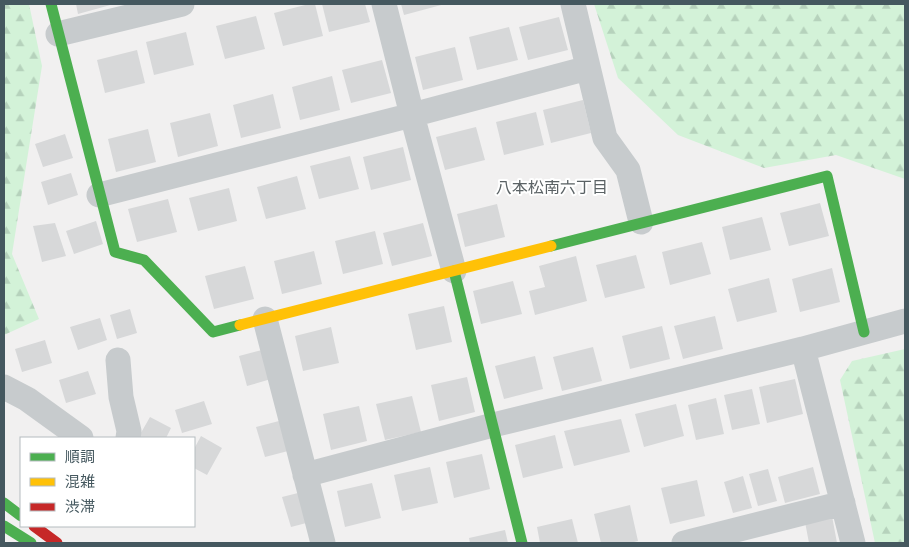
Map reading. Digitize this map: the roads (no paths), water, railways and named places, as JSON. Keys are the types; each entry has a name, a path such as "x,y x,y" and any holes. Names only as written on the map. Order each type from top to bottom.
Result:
{"main road":[{"path":"51,4 115,252 144,260 213,332 827,176 864,332"},
{"path":"454,271 522,543"},
{"path":"4,503 20,515"},
{"path":"4,526 31,543"},
{"path":"35,527 57,543"}],"street":[{"path":"58,34 182,4"},
{"path":"384,4 454,271"},
{"path":"573,4 605,138 628,170 640,222"},
{"path":"100,195 588,68"},
{"path":"264,319 324,543"},
{"path":"305,475 493,425 803,349 905,321"},
{"path":"803,349 853,543"},
{"path":"118,360 121,397 129,431 128,437"},
{"path":"4,387 26,399 80,437"},
{"path":"684,543 843,503"}],"district":[{"name":"八本松南六丁目","path":"552,187"}]}
